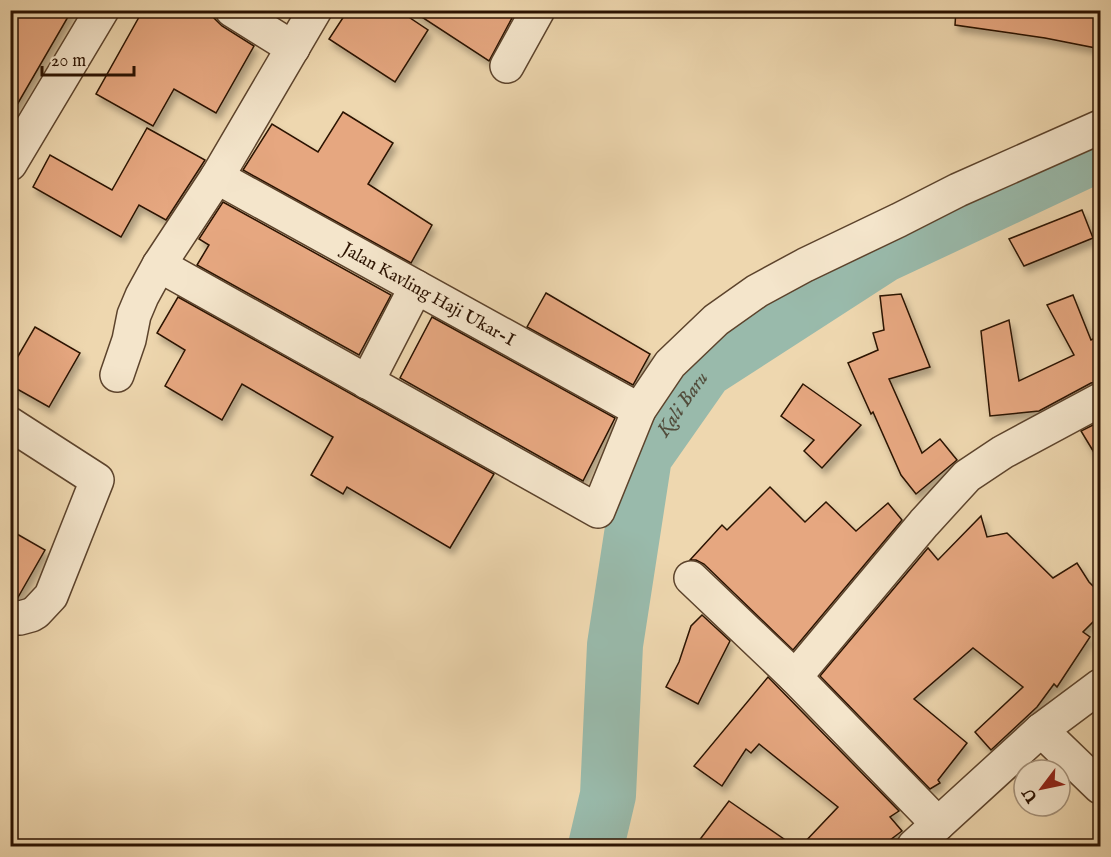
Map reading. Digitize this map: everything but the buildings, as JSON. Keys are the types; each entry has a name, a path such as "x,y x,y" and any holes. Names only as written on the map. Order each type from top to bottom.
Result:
{"street":[{"path":"10,164 102,10"},
{"path":"232,10 293,48"},
{"path":"117,375 137,306 159,265 217,177 315,10"},
{"path":"507,66 538,10"},
{"path":"159,265 598,511 639,410 670,364 716,320 757,291 958,190 1101,127"},
{"name":"Jalan Kavling Haji Ukar-I","path":"217,177 639,410"},
{"path":"367,382 416,287"},
{"path":"795,677 924,523 968,476 1003,452 1101,400"},
{"path":"10,424 97,480 51,596 31,615 20,618 10,617"},
{"path":"691,578 795,677 938,824"},
{"path":"914,846 1041,729 1101,686"},
{"path":"1041,729 1101,787"}],"waterway":[{"name":"Kali Baru","path":"596,846 608,795 615,645 644,457 705,370 883,255 1100,153"}]}
